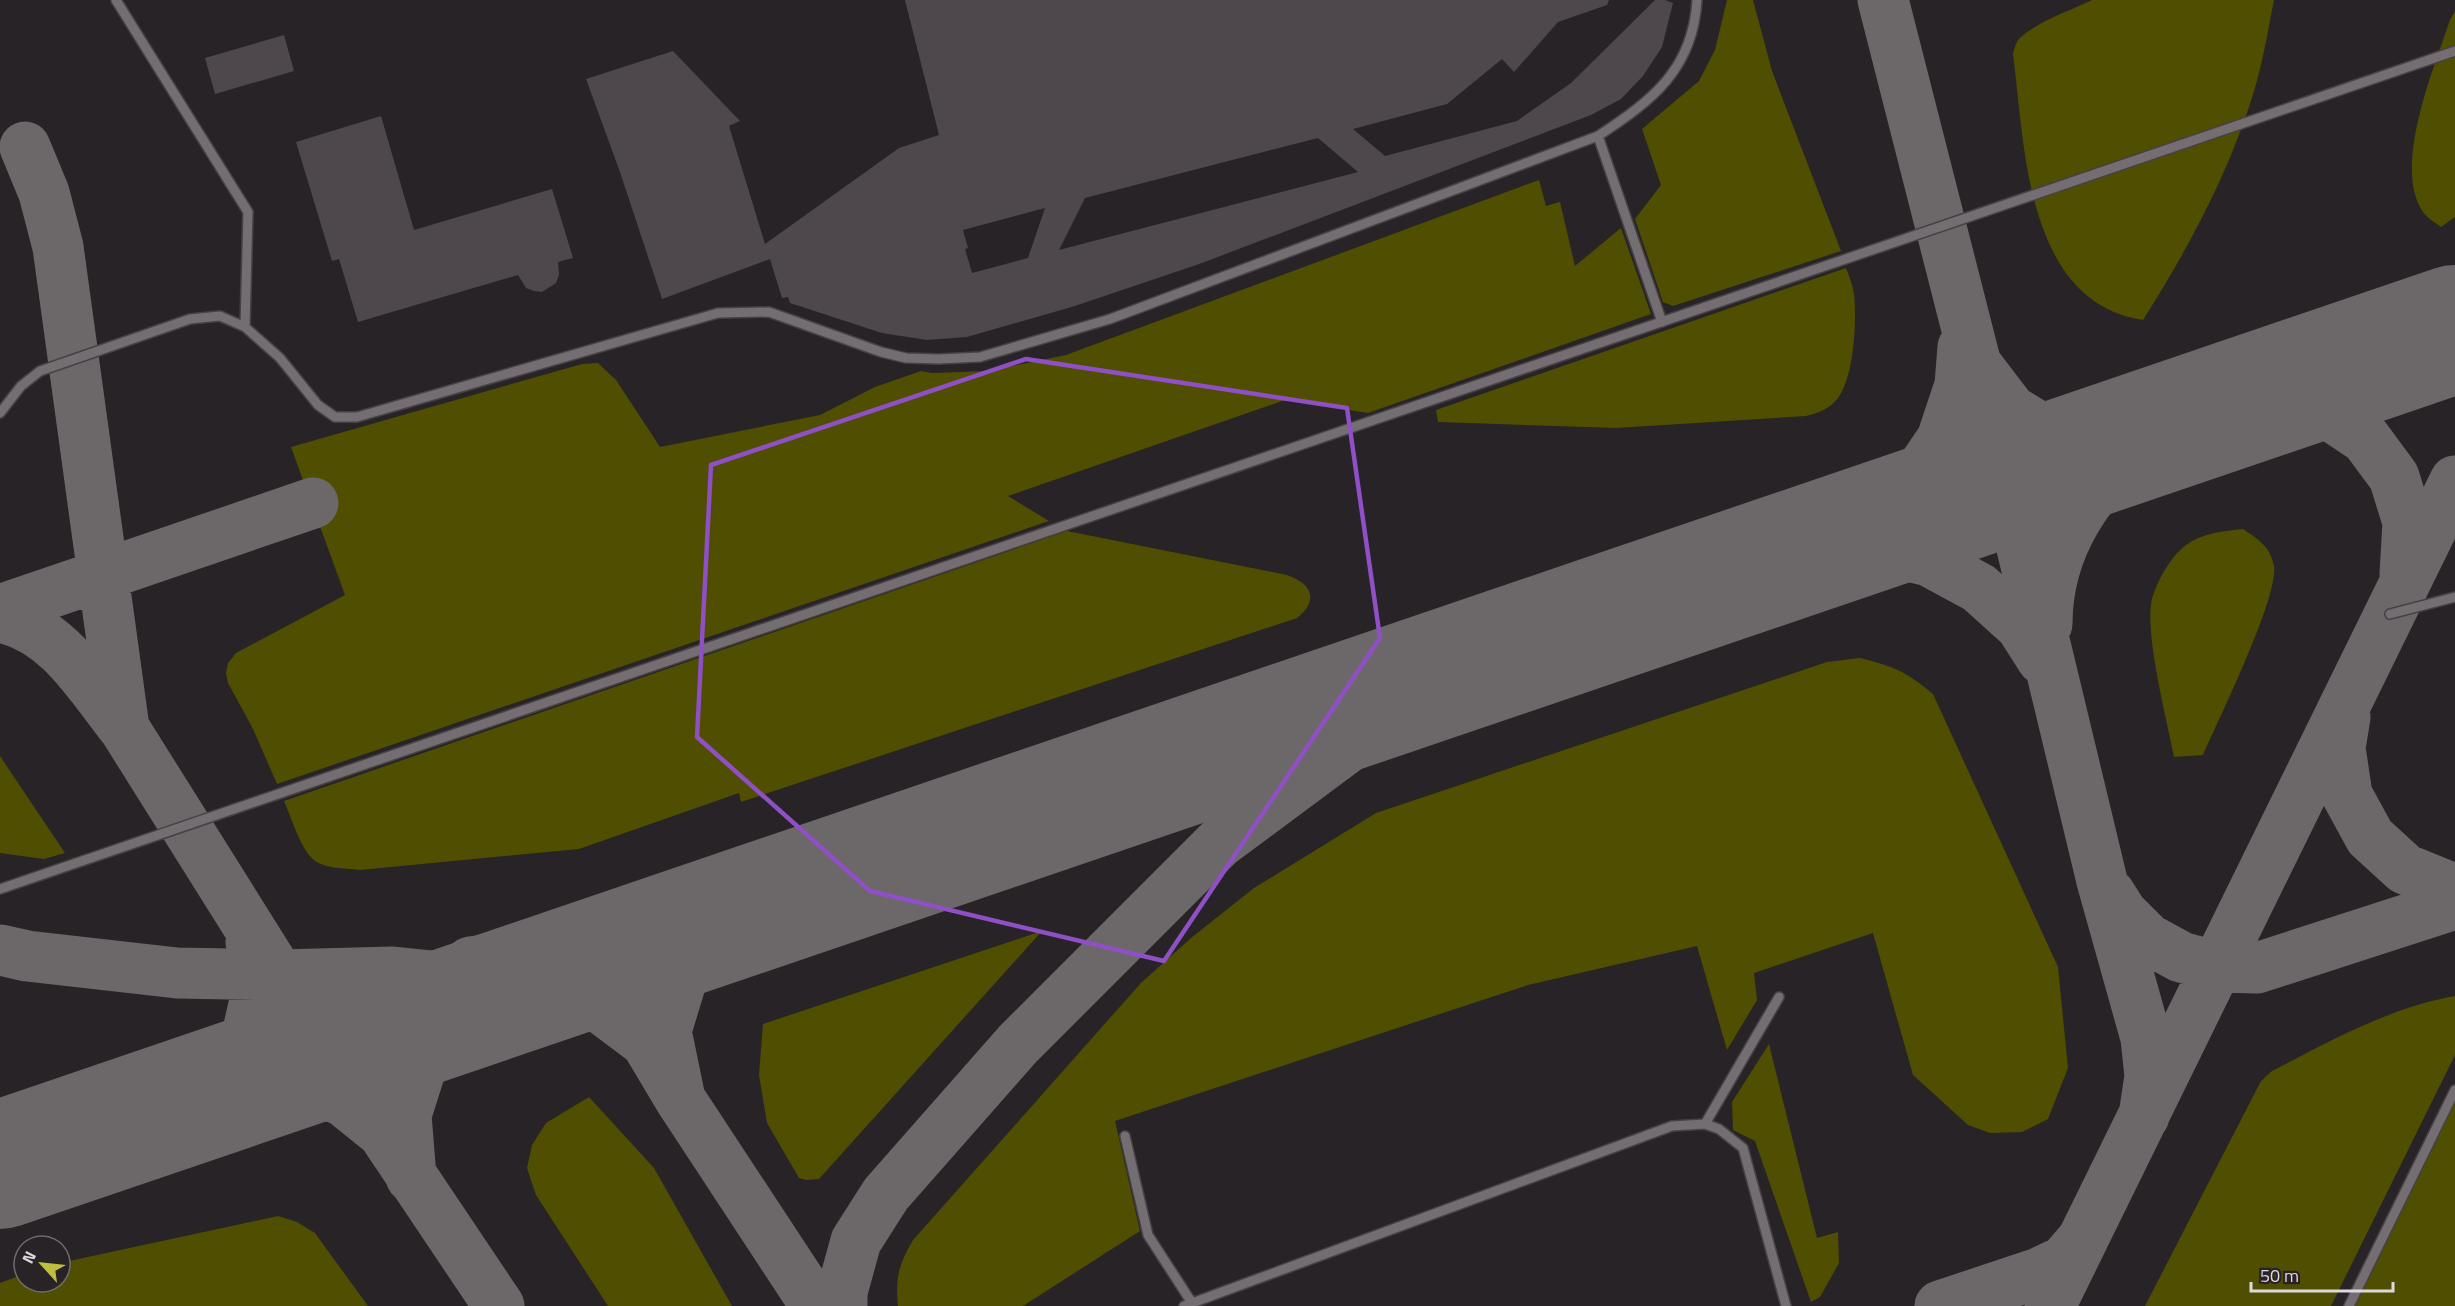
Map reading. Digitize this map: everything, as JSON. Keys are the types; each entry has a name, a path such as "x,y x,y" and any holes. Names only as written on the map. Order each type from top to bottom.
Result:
{"lane":[{"path":"116,0 248,213 245,327"},
{"path":"0,413 21,386 40,370 190,319 220,316 245,327 280,358 318,405 336,417 357,417 718,313 769,312 880,352 906,358 980,357 1110,319 1598,136 1633,113 1664,84 1686,52 1695,25 1697,0"},
{"path":"0,889 2455,51"},
{"path":"1598,136 1662,322"},
{"path":"2390,614 2455,597"},
{"path":"1705,1124 1779,998"},
{"path":"2349,1306 2455,1090"},
{"path":"1125,1136 1148,1235 1188,1305 1672,1126 1705,1124 1719,1129 1743,1148 1786,1306"}],"highlighted area":[{"path":"1026,359 1347,408 1380,638 1164,961 870,891 697,737 711,465"}],"shaded area":[{"path":"1727,0 1753,0 1772,71 1841,251 1673,306 1663,302 1635,219 1661,185 1642,129 1699,81 1715,50"},
{"path":"2092,0 2274,0 2257,81 2228,163 2174,269 2143,320 2104,307 2075,284 2053,252 2038,214 2028,173 2013,54 2016,44 2021,37 2037,26"},
{"path":"2455,11 2455,217 2441,227 2423,212 2415,193 2412,170 2414,144 2426,90"},
{"path":"1539,180 1546,206 1560,202 1575,266 1621,228 1651,314 1368,413 1285,400 1008,496 1049,521 277,784 253,729 228,683 226,673 228,663 236,653 345,595 291,447 582,364 598,363 616,380 660,447 820,415 875,387 921,371 932,373 987,371 1066,355"},
{"path":"1846,268 1853,288 1855,305 1851,363 1848,377 1838,398 1828,408 1819,412 1806,416 1616,428 1438,422 1436,410"},
{"path":"2243,529 2263,544 2272,559 2273,581 2267,603 2246,659 2203,755 2174,757 2151,633 2152,599 2165,569 2186,545 2206,535"},
{"path":"1067,531 1287,575 1307,587 1310,593 1309,605 1297,618 741,802 739,793 579,849 360,870 336,868 319,863 309,855 284,801"},
{"path":"1860,658 1899,671 1933,694 2058,967 2068,1068 2048,1119 2022,1132 1990,1133 1968,1125 1913,1075 1873,933 1754,973 1757,1000 1727,1050 1697,946 1528,985 1115,1121 1140,1231 1023,1306 898,1306 899,1272 904,1256 913,1240 1141,983 1191,938 1254,888 1376,813 1827,662"},
{"path":"0,756 65,853 44,859 0,853"},
{"path":"1042,931 819,1179 799,1178 767,1123 759,1075 763,1024"},
{"path":"2455,996 2455,1055 2331,1306 2145,1306 2261,1081 2272,1071 2361,1026 2408,1008"},
{"path":"1769,1044 1817,1238 1838,1232 1839,1263 1820,1297 1811,1302 1755,1141 1733,1130 1732,1102"},
{"path":"2455,1091 2455,1306 2350,1306"},
{"path":"589,1097 654,1168 732,1306 608,1306 536,1195 527,1168 532,1145 546,1123"},
{"path":"278,1216 297,1222 315,1233 368,1306 0,1306 0,1283 12,1278 12,1294 72,1294 72,1260"}],"building":[{"path":"905,0 1609,0 1607,5 1558,22 1514,72 1502,59 1447,104 1353,129 1385,156 1517,121 1571,83 1655,0 1673,3 1662,47 1643,76 1621,99 1591,115 1202,263 1075,306 967,337 927,340 882,333 790,303 788,297 782,298 770,259 662,299 586,79 673,51 740,121 729,126 765,244 899,148 939,135","holes":["1318,138 1358,172 1059,250 1085,198","1045,208 1028,258 972,273 965,249 968,248 963,230"]},
{"path":"284,35 294,71 215,94 205,58"},
{"path":"381,116 414,230 552,189 573,258 558,262 559,275 556,283 542,292 534,291 526,288 518,275 358,322 339,259 332,261 296,142"}],"taxiway":[{"path":"1883,0 2006,482 2102,881 2146,1038 2150,1076 2144,1116"},
{"path":"25,147 44,193 58,247 124,728 330,1054"},
{"path":"2436,336 2455,325"},
{"path":"1816,547 1867,524 1910,486 1942,439 1960,385 1963,347"},
{"path":"1979,368 2011,410 2052,435 2098,445 2144,435"},
{"path":"2235,404 2281,400 2327,413 2366,439 2394,477 2408,522 2405,574"},
{"path":"2047,624 2049,595 2064,543 2090,498 2144,435"},
{"path":"2050,1306 2455,481"},
{"path":"0,610 313,503"},
{"path":"1819,547 1874,548 1929,561 1979,588 2021,626 2042,659"},
{"path":"0,617 21,623 39,633 55,646 84,676 123,727"},
{"path":"842,1306 842,1292 856,1241 886,1194 1018,1044 1219,843 1448,673"},
{"path":"2345,717 2340,748 2347,795 2370,837 2405,869 2455,888"},
{"path":"2110,894 2122,913 2148,939 2181,957 2217,967 2257,968 2455,904"},
{"path":"735,916 686,965 666,1031 680,1099 816,1306"},
{"path":"470,962 615,943 735,916"},
{"path":"199,1099 228,1067 248,1031 257,991 257,974 251,942"},
{"path":"0,950 27,956 177,973 279,975 393,972 529,986 594,1003 646,1042 680,1099"},
{"path":"295,997 319,1013 342,1023 355,1027 396,1032"},
{"path":"411,1177 406,1115 425,1055 466,1008"},
{"path":"239,1085 292,1083 342,1100 383,1133 499,1306"},
{"path":"1940,1306 2039,1273 2064,1261 2082,1240"}],"runway":[{"path":"0,1165 2455,329"}]}
